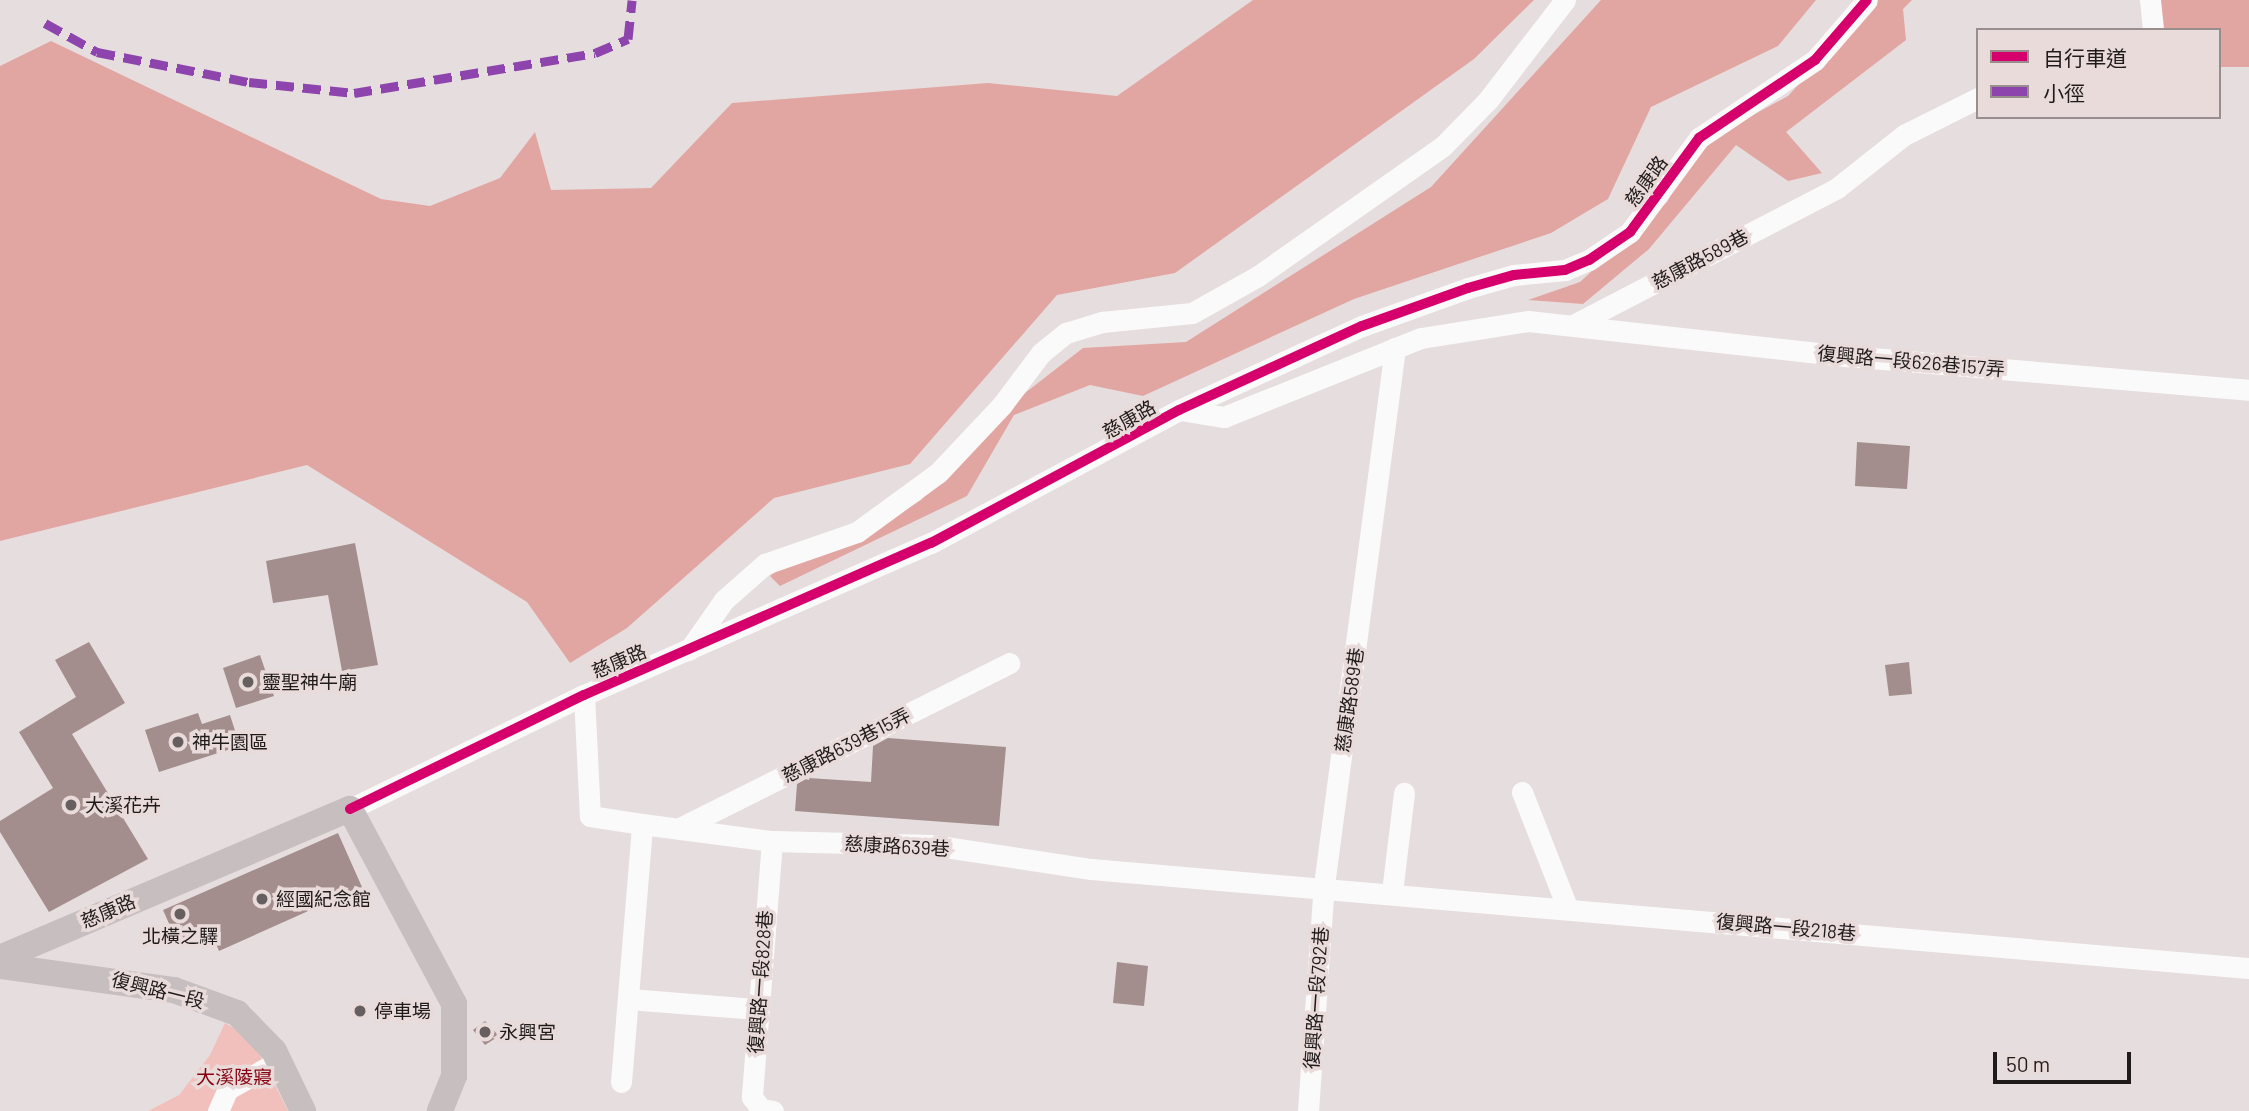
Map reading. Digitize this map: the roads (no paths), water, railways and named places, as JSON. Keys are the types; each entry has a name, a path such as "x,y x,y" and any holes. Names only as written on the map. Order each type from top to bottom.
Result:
{"main road":[{"name":"慈康路","path":"0,958 349,809"},
{"path":"349,809 454,1004 454,1076 440,1111"},
{"name":"復興路一段","path":"0,966 174,990 237,1013 260,1033 279,1061 303,1111"}],"street":[{"path":"689,650 724,600 765,564 857,532 938,473 1002,405 1041,353 1066,333 1102,322 1192,313 1258,276 1443,146 1488,100 1565,0"},
{"name":"慈康路","path":"349,809 584,695 931,543 1179,410 1362,326 1468,288 1514,275 1565,270 1589,260 1630,232 1699,138 1815,60 1867,0"},
{"path":"2150,0 2153,28"},
{"name":"慈康路589巷","path":"1575,324 1837,188 1904,135 1976,99"},
{"path":"1179,410 1224,417 1421,338 1528,321 1575,324"},
{"name":"復興路一段626巷157弄","path":"1575,324 1847,356 2249,390"},
{"name":"慈康路589巷","path":"1324,886 1395,348"},
{"name":"慈康路639巷15弄","path":"682,827 1009,663"},
{"name":"慈康路639巷","path":"584,695 590,816 772,841 932,845 1091,869 1324,886"},
{"path":"1522,792 1567,907"},
{"path":"1392,892 1404,793"},
{"path":"621,1082 642,824"},
{"name":"復興路一段828巷","path":"772,841 755,1009 752,1097 761,1109 773,1111"},
{"name":"復興路一段218巷","path":"1324,886 2249,968"},
{"name":"復興路一段792巷","path":"1308,1111 1324,886"},
{"path":"629,999 755,1009"},
{"path":"218,1111 228,1088 279,1061"}],"place":[{"name":"靈聖神牛廟","path":"248,682"},
{"name":"神牛園區","path":"178,742"},
{"name":"大溪花卉","path":"71,805"},
{"name":"經國紀念館","path":"262,899"},
{"name":"北橫之驛","path":"180,914"},
{"name":"停車場","path":"360,1011"},
{"name":"永興宮","path":"485,1032"}],"park label":[{"name":"大溪陵寢","path":"234,1077"}]}
